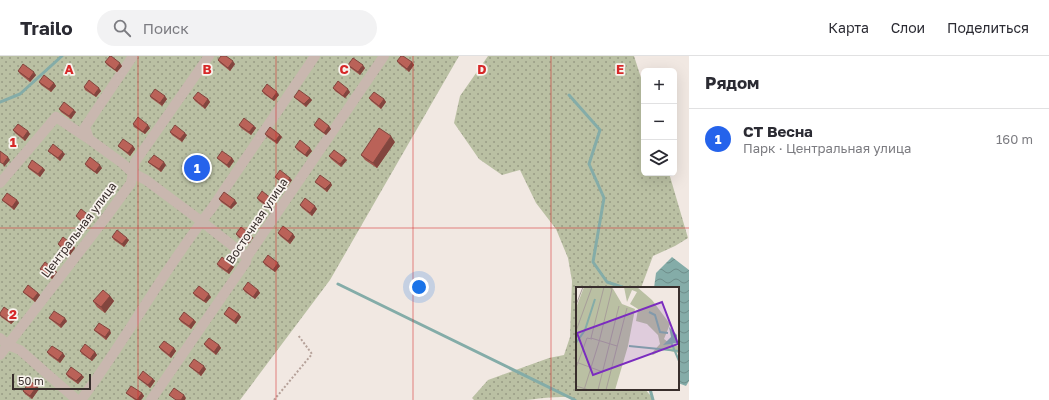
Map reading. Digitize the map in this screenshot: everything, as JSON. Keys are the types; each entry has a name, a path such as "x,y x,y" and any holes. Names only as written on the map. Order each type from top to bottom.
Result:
{"street":[{"path":"89,139 85,127 133,56"},
{"name":"Центральная улица","path":"0,355 108,216 131,183 135,162 209,56"},
{"path":"81,400 102,372 201,221 212,208 315,56"},
{"name":"Восточная улица","path":"151,400 246,262 247,257 384,56"},
{"path":"0,183 56,117 122,162 133,173 146,180 247,257"},
{"path":"0,338 8,345 20,350 77,400"}],"path":[{"path":"274,400 312,354 298,335"}],"green space":[{"path":"0,56 459,56 330,280 240,400 0,400"},
{"path":"488,56 634,56 641,78 641,176 670,176 688,238 653,256 641,287 576,287 576,390 646,390 654,400 576,400 565,397 521,400 474,400 472,398 488,380 549,358 564,355 570,337 572,281 568,258 556,229 536,203 520,170 502,175 479,159 454,123 460,96"}],"water":[{"path":"672,257 689,270 689,381 686,386 679,383 679,287 654,287 656,273"}],"building":[{"path":"110,56 120,63 115,70 105,62"},
{"path":"221,56 226,56 233,61 228,68 218,60"},
{"path":"401,56 412,62 407,69 397,61"},
{"path":"353,58 363,65 358,72 348,65"},
{"path":"23,64 34,72 29,79 18,71"},
{"path":"44,75 54,83 49,89 39,82"},
{"path":"89,80 99,88 94,95 84,87"},
{"path":"338,81 348,89 343,96 333,88"},
{"path":"267,84 277,92 272,99 262,91"},
{"path":"155,89 165,96 160,103 150,96"},
{"path":"299,90 310,98 304,104 294,97"},
{"path":"198,92 208,99 203,106 193,98"},
{"path":"374,92 384,99 379,106 369,98"},
{"path":"64,102 74,110 69,116 59,109"},
{"path":"138,117 148,125 143,132 133,124"},
{"path":"244,118 254,126 249,132 239,125"},
{"path":"319,118 329,126 324,133 314,125"},
{"path":"18,124 28,131 23,138 13,130"},
{"path":"175,125 185,133 180,139 170,132"},
{"path":"270,127 280,135 275,141 265,134"},
{"path":"379,128 391,136 373,163 361,155"},
{"path":"123,139 133,146 128,153 118,146"},
{"path":"300,140 310,148 305,155 295,147"},
{"path":"53,144 63,152 58,158 48,151"},
{"path":"334,150 345,158 340,164 329,156"},
{"path":"0,151 8,157 3,164 0,162"},
{"path":"222,151 232,158 227,165 217,158"},
{"path":"154,155 164,162 159,169 148,162"},
{"path":"90,157 100,165 95,172 85,164"},
{"path":"32,160 43,168 38,174 28,167"},
{"path":"280,170 290,178 285,184 275,177"},
{"path":"320,175 331,183 325,189 315,182"},
{"path":"262,191 272,199 267,205 257,198"},
{"path":"224,192 235,200 230,207 219,199"},
{"path":"7,193 17,200 12,207 2,200"},
{"path":"305,198 315,206 310,213 300,205"},
{"path":"81,209 91,217 86,224 76,216"},
{"path":"283,226 293,234 288,241 278,233"},
{"path":"241,227 251,235 246,242 236,234"},
{"path":"117,230 127,238 122,244 112,237"},
{"path":"63,237 73,245 68,252 58,244"},
{"path":"268,255 278,263 273,270 263,262"},
{"path":"222,257 232,265 227,271 217,264"},
{"path":"45,262 55,270 50,276 40,269"},
{"path":"248,282 258,290 253,297 243,289"},
{"path":"28,285 38,293 33,299 23,292"},
{"path":"199,286 209,294 204,301 193,293"},
{"path":"103,290 110,296 101,307 93,301"},
{"path":"4,307 15,315 10,322 0,315"},
{"path":"229,307 239,314 234,321 224,314"},
{"path":"54,311 65,318 60,325 49,318"},
{"path":"184,312 194,320 189,326 179,319"},
{"path":"99,323 110,330 105,337 94,330"},
{"path":"209,338 219,345 214,352 204,344"},
{"path":"164,341 174,348 169,355 159,347"},
{"path":"85,344 95,352 90,359 80,351"},
{"path":"52,346 63,353 58,360 47,352"},
{"path":"194,359 204,366 199,373 189,366"},
{"path":"71,367 82,375 76,381 66,374"},
{"path":"143,371 153,379 148,385 138,378"},
{"path":"30,381 37,386 30,396 23,391"},
{"path":"131,386 142,393 137,400 126,393"},
{"path":"174,388 184,395 181,400 176,400 169,395"}],"waterway":[{"path":"0,102 20,94 62,56"},
{"path":"569,95 600,130 589,164 604,198 593,262 607,282 622,287"},
{"path":"338,284 575,400"},
{"path":"650,390 653,400"}],"place":[{"name":"СТ Весна","path":"197,168"}]}
